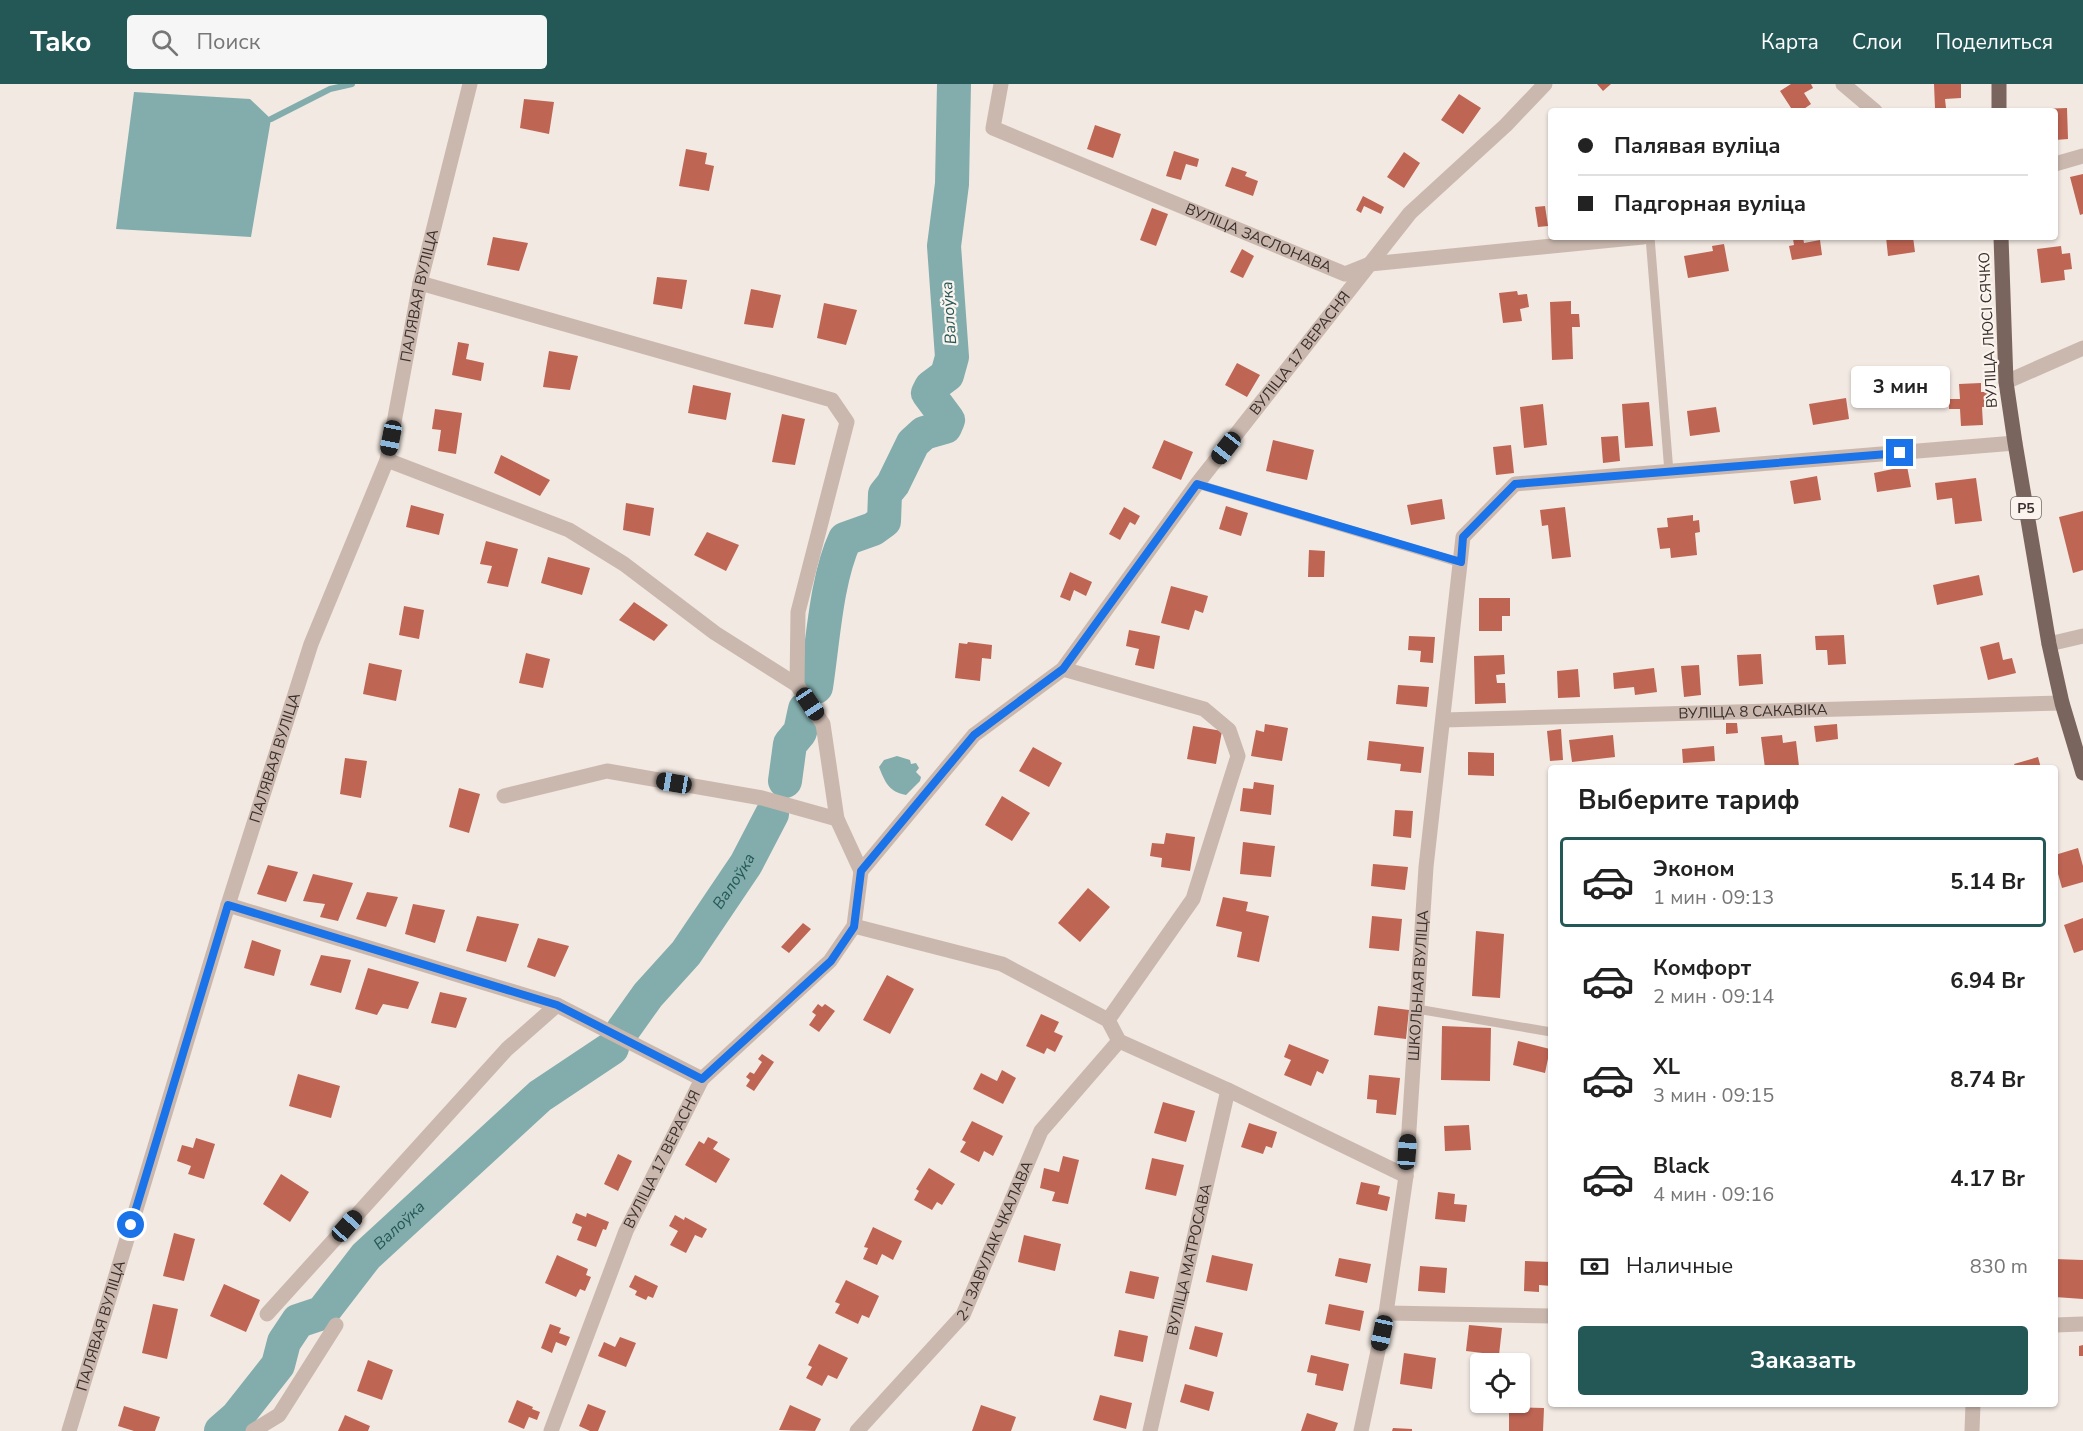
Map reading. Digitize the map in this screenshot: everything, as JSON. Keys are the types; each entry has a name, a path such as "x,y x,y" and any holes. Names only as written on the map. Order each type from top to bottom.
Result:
{"main road":[{"path":"1999,84 1999,108"},
{"name":"ВУЛІЦА ЛЮСІ СЯЧКО","path":"2001,240 2006,382 2015,443 2049,644 2062,703 2083,774"}],"street":[{"name":"ПАЛЯВАЯ ВУЛІЦА","path":"69,1431 228,905 310,644 387,460 420,283 470,84"},
{"name":"ВУЛІЦА ЗАСЛОНАВА","path":"1001,84 993,128 1345,274 1370,264 1612,240"},
{"name":"ВУЛІЦА 17 ВЕРАСНЯ","path":"551,1431 626,1231 702,1079 831,961 854,927 861,871 974,735 1063,669 1197,484 1410,213 1506,125 1545,84"},
{"path":"1843,84 1871,108"},
{"path":"2058,163 2083,156"},
{"path":"420,283 832,400 847,422 798,612 797,685"},
{"path":"2006,382 2083,348"},
{"path":"1669,472 2015,443"},
{"path":"387,460 569,530 624,564 715,633 797,685 823,724 837,819 861,871"},
{"name":"ШКОЛЬНАЯ ВУЛІЦА","path":"1361,1431 1386,1313 1406,1176 1426,867 1463,537 1515,484 1669,472"},
{"path":"2049,644 2083,636"},
{"path":"1063,669 1204,710 1229,730 1238,756 1193,899 1107,1020"},
{"name":"ВУЛІЦА 8 САКАВІКА","path":"1443,720 2062,703"},
{"path":"504,796 607,771 762,798 837,819"},
{"path":"228,905 557,1005 702,1079"},
{"path":"854,927 1002,964 1107,1020 1119,1041 1228,1089 1406,1176"},
{"path":"267,1314 507,1049 557,1005"},
{"name":"2-І ЗАВУЛАК ЧКАЛАВА","path":"857,1431 963,1315 1041,1131 1119,1041"},
{"name":"ВУЛІЦА МАТРОСАВА","path":"1150,1431 1228,1089"},
{"path":"1386,1313 1548,1317"},
{"path":"2058,1325 2083,1324"},
{"path":"253,1431 279,1415 336,1325"},
{"path":"1972,1431 1973,1407"}],"lane":[{"path":"1650,240 1669,472"},
{"path":"1197,484 1461,562"},
{"path":"1417,1009 1548,1031"}],"water":[{"path":"134,92 250,99 271,119 251,237 116,229"},
{"path":"897,756 910,760 911,764 916,763 919,768 916,772 921,777 920,781 906,795 888,786 879,767 884,760"}],"building":[{"path":"1597,84 1611,84 1603,91"},
{"path":"1791,84 1811,84 1813,88 1804,93 1811,104 1805,108 1791,108 1780,91"},
{"path":"1934,84 1961,84 1961,98 1945,99 1946,108 1935,108"},
{"path":"1459,94 1481,108 1463,134 1441,120"},
{"path":"524,99 554,102 549,134 520,128"},
{"path":"2058,108 2067,108 2068,139 2058,140"},
{"path":"1095,125 1121,134 1113,158 1087,149"},
{"path":"686,149 707,153 705,164 714,166 709,191 679,186"},
{"path":"1174,151 1199,159 1197,167 1186,164 1181,180 1166,176"},
{"path":"1404,152 1420,163 1404,188 1387,177"},
{"path":"1232,167 1247,172 1245,176 1258,181 1253,196 1225,186"},
{"path":"2083,174 2083,214 2080,215 2070,177"},
{"path":"1363,196 1384,207 1381,214 1364,206 1361,213 1356,210"},
{"path":"1545,206 1548,226 1538,227 1535,207"},
{"path":"1152,208 1168,214 1156,246 1140,240"},
{"path":"493,237 528,243 519,271 487,265"},
{"path":"1793,240 1804,240 1804,243 1820,240 1822,255 1792,260 1789,246 1794,245"},
{"path":"1886,240 1913,240 1915,252 1888,256"},
{"path":"1724,244 1729,271 1688,278 1684,256 1713,251 1712,246"},
{"path":"2061,246 2062,254 2070,253 2072,269 2064,270 2065,280 2041,283 2037,249"},
{"path":"1242,249 1254,256 1243,278 1230,272"},
{"path":"657,277 687,280 682,309 653,304"},
{"path":"751,289 781,295 773,328 744,324"},
{"path":"1517,291 1518,295 1527,294 1529,307 1520,309 1522,321 1503,323 1499,293"},
{"path":"1571,301 1571,314 1579,314 1580,327 1572,327 1573,359 1552,360 1550,302"},
{"path":"824,303 857,310 846,345 817,338"},
{"path":"458,342 469,344 466,359 484,363 481,381 452,375"},
{"path":"549,351 578,356 570,390 543,387"},
{"path":"1237,363 1260,375 1247,397 1225,385"},
{"path":"1981,383 1981,392 1988,392 1988,407 1982,407 1983,425 1961,426 1960,409 1949,409 1949,399 1960,399 1959,384"},
{"path":"693,385 731,393 726,420 688,413"},
{"path":"1846,398 1849,419 1813,425 1809,404"},
{"path":"1649,402 1653,446 1625,448 1622,404"},
{"path":"1543,404 1547,445 1524,448 1520,407"},
{"path":"1716,407 1720,432 1690,436 1687,411"},
{"path":"435,409 462,413 456,454 438,451 441,430 432,429"},
{"path":"782,414 805,419 795,465 772,462"},
{"path":"1618,436 1620,461 1603,463 1601,437"},
{"path":"1164,440 1193,452 1181,480 1152,468"},
{"path":"1273,440 1314,450 1307,480 1266,471"},
{"path":"1511,445 1514,473 1496,475 1493,447"},
{"path":"501,455 550,480 540,496 494,473"},
{"path":"1907,466 1911,487 1877,492 1874,473"},
{"path":"1817,476 1821,500 1794,504 1790,481"},
{"path":"1976,478 1982,521 1955,524 1952,498 1937,500 1935,483"},
{"path":"1442,499 1445,519 1411,525 1407,505"},
{"path":"626,503 654,508 650,536 623,530"},
{"path":"411,505 444,514 439,535 406,527"},
{"path":"1226,506 1248,513 1241,536 1219,529"},
{"path":"1124,507 1140,516 1135,525 1130,522 1120,540 1109,534"},
{"path":"1565,507 1571,557 1552,559 1548,525 1542,526 1540,510"},
{"path":"2083,511 2083,570 2073,573 2059,517"},
{"path":"1693,515 1693,521 1699,520 1700,532 1695,533 1697,555 1671,558 1670,548 1660,549 1657,528 1668,527 1667,518"},
{"path":"707,532 739,545 726,571 694,555"},
{"path":"486,541 518,549 508,587 487,583 492,566 480,564"},
{"path":"1309,550 1325,551 1324,577 1308,577"},
{"path":"548,557 590,568 582,595 541,583"},
{"path":"1070,572 1092,582 1086,596 1074,590 1070,601 1060,597"},
{"path":"1979,575 1983,595 1937,605 1933,585"},
{"path":"1171,586 1208,596 1203,613 1195,610 1189,630 1161,623"},
{"path":"1479,598 1510,598 1510,616 1502,616 1502,631 1479,631"},
{"path":"634,602 668,625 654,641 619,620"},
{"path":"404,606 424,610 419,639 399,635"},
{"path":"1129,630 1160,636 1154,669 1135,665 1139,649 1126,646"},
{"path":"1844,635 1846,664 1828,665 1827,650 1816,650 1815,636"},
{"path":"1409,636 1435,637 1433,663 1420,662 1421,651 1408,650"},
{"path":"968,642 992,645 991,659 982,658 980,681 955,678 959,643 967,644"},
{"path":"1999,642 2003,660 2012,658 2016,673 1988,680 1980,647"},
{"path":"526,653 550,659 543,688 519,683"},
{"path":"1761,654 1763,684 1739,686 1737,655"},
{"path":"1504,655 1505,674 1496,675 1497,683 1505,683 1506,703 1475,704 1474,656"},
{"path":"369,663 402,670 396,701 363,694"},
{"path":"1699,665 1701,695 1684,697 1681,666"},
{"path":"1654,668 1657,692 1635,695 1634,687 1614,689 1613,673"},
{"path":"1578,669 1580,697 1558,698 1557,671"},
{"path":"1398,685 1429,687 1427,707 1396,704"},
{"path":"1726,723 1737,723 1738,733 1726,734"},
{"path":"1265,724 1288,728 1282,761 1251,756 1256,730 1264,732"},
{"path":"1837,724 1838,739 1816,742 1814,726"},
{"path":"1193,726 1222,731 1216,764 1187,759"},
{"path":"1561,729 1563,760 1550,761 1547,731"},
{"path":"1613,735 1615,757 1572,762 1569,740"},
{"path":"1782,735 1783,743 1796,741 1799,765 1765,765 1761,737"},
{"path":"1369,741 1424,747 1421,773 1400,771 1401,764 1367,760"},
{"path":"1714,746 1715,761 1683,763 1682,749"},
{"path":"1033,747 1062,763 1049,787 1019,771"},
{"path":"1468,752 1494,753 1494,776 1468,775"},
{"path":"2038,757 2040,765 2014,765"},
{"path":"345,758 367,761 361,798 340,794"},
{"path":"1254,782 1274,785 1271,815 1240,811 1243,788 1253,789"},
{"path":"459,788 480,794 469,833 449,827"},
{"path":"1002,796 1030,813 1012,841 985,825"},
{"path":"1395,810 1413,811 1411,838 1393,836"},
{"path":"1166,833 1195,837 1190,871 1161,867 1162,858 1150,856 1152,843 1164,844"},
{"path":"1243,842 1275,846 1271,877 1240,874"},
{"path":"2078,848 2083,866 2083,882 2062,888 2058,874 2058,854"},
{"path":"1373,864 1408,867 1405,890 1371,886"},
{"path":"268,865 298,872 286,902 257,894"},
{"path":"313,874 353,883 338,921 320,917 325,904 303,901"},
{"path":"1088,888 1110,907 1080,942 1058,923"},
{"path":"367,892 398,897 386,927 356,919"},
{"path":"1223,897 1248,902 1246,911 1269,916 1259,962 1237,957 1242,932 1216,926"},
{"path":"413,904 445,910 435,943 405,934"},
{"path":"477,916 519,924 506,962 466,951"},
{"path":"1372,916 1402,919 1399,951 1369,948"},
{"path":"2083,918 2083,950 2074,953 2064,925"},
{"path":"803,923 811,929 789,953 781,947"},
{"path":"1476,931 1504,934 1500,998 1472,996"},
{"path":"538,938 569,946 555,977 527,967"},
{"path":"252,940 281,950 274,976 244,968"},
{"path":"321,955 351,960 341,993 310,985"},
{"path":"368,968 419,982 408,1009 383,1004 377,1015 355,1009"},
{"path":"887,975 914,989 890,1034 863,1020"},
{"path":"440,992 467,998 456,1028 431,1023"},
{"path":"818,1004 822,1007 825,1004 835,1011 819,1032 809,1025 816,1015 812,1012"},
{"path":"1378,1006 1409,1010 1406,1039 1374,1035"},
{"path":"1041,1014 1059,1022 1054,1032 1063,1036 1055,1052 1047,1048 1044,1054 1026,1046"},
{"path":"1442,1026 1491,1028 1490,1081 1441,1080"},
{"path":"1518,1041 1548,1048 1545,1073 1513,1065"},
{"path":"1289,1044 1329,1060 1323,1074 1317,1071 1311,1086 1284,1075 1291,1060 1284,1057"},
{"path":"762,1054 774,1062 754,1091 746,1086 750,1080 746,1077 750,1072 754,1074 762,1062 758,1059"},
{"path":"1002,1070 1016,1078 1003,1104 973,1089 981,1073 997,1081"},
{"path":"298,1074 340,1086 331,1118 289,1106"},
{"path":"1369,1075 1400,1078 1396,1115 1376,1113 1377,1100 1367,1099"},
{"path":"1163,1102 1195,1111 1186,1142 1154,1133"},
{"path":"972,1121 1003,1136 993,1156 984,1151 979,1162 960,1152 966,1142 962,1140"},
{"path":"1249,1123 1277,1132 1272,1148 1266,1146 1263,1154 1241,1147"},
{"path":"1469,1125 1471,1150 1445,1151 1444,1126"},
{"path":"708,1137 718,1142 713,1149 730,1159 716,1183 685,1165 699,1141 704,1144"},
{"path":"196,1138 215,1144 204,1179 188,1174 191,1166 177,1161 182,1145 193,1148"},
{"path":"618,1154 632,1161 618,1191 604,1184"},
{"path":"1063,1156 1079,1160 1068,1204 1052,1201 1055,1192 1040,1188 1044,1168 1059,1172"},
{"path":"1152,1158 1184,1165 1176,1196 1145,1189"},
{"path":"929,1168 955,1184 942,1205 937,1202 932,1210 914,1200 919,1191 916,1189"},
{"path":"281,1174 309,1192 290,1222 263,1204"},
{"path":"1361,1182 1380,1186 1378,1194 1390,1197 1387,1211 1356,1204"},
{"path":"1438,1192 1455,1194 1454,1204 1467,1205 1465,1222 1435,1219"},
{"path":"576,1213 586,1217 587,1213 609,1222 606,1230 603,1229 596,1247 577,1240 582,1227 572,1223"},
{"path":"675,1215 684,1220 685,1217 707,1229 702,1238 695,1235 686,1253 670,1245 678,1231 669,1226"},
{"path":"873,1227 902,1241 893,1260 882,1254 877,1265 863,1259 868,1248 864,1247"},
{"path":"174,1233 195,1239 184,1281 163,1276"},
{"path":"1024,1235 1061,1244 1055,1271 1018,1262"},
{"path":"557,1255 588,1269 586,1275 591,1277 585,1291 580,1289 576,1297 545,1283"},
{"path":"1212,1255 1253,1264 1247,1291 1206,1282"},
{"path":"1339,1258 1371,1264 1367,1283 1335,1276"},
{"path":"2058,1259 2083,1260 2083,1299 2058,1297"},
{"path":"1525,1261 1548,1262 1548,1286 1539,1285 1539,1292 1524,1291"},
{"path":"1420,1266 1447,1268 1445,1293 1418,1291"},
{"path":"1130,1271 1159,1277 1154,1299 1125,1293"},
{"path":"635,1275 658,1286 653,1298 648,1296 646,1300 635,1295 637,1291 629,1287"},
{"path":"846,1280 879,1296 869,1318 862,1315 858,1324 835,1313 840,1304 835,1302"},
{"path":"224,1284 260,1300 246,1332 210,1316"},
{"path":"153,1304 178,1309 167,1359 142,1353"},
{"path":"1329,1304 1364,1311 1360,1331 1325,1324"},
{"path":"550,1324 561,1328 559,1333 570,1337 566,1346 556,1342 552,1353 541,1348"},
{"path":"1469,1325 1502,1328 1499,1353 1466,1351"},
{"path":"1195,1326 1223,1333 1217,1357 1189,1349"},
{"path":"1119,1330 1148,1336 1143,1362 1114,1356"},
{"path":"620,1337 636,1343 626,1367 598,1356 604,1342 615,1347"},
{"path":"819,1344 848,1358 837,1379 828,1375 822,1386 806,1378 812,1367 808,1365"},
{"path":"2083,1345 2083,1356 2079,1356 2079,1346"},
{"path":"1404,1353 1436,1358 1432,1389 1400,1384"},
{"path":"1311,1355 1349,1364 1343,1391 1315,1385 1317,1374 1307,1372"},
{"path":"368,1360 393,1370 382,1400 357,1391"},
{"path":"1185,1384 1214,1392 1209,1411 1180,1402"},
{"path":"1100,1395 1132,1403 1126,1429 1093,1420"},
{"path":"517,1400 540,1412 537,1420 529,1417 524,1429 508,1422"},
{"path":"588,1404 606,1411 598,1431 590,1431 579,1426"},
{"path":"790,1405 821,1419 815,1431 779,1430"},
{"path":"981,1405 1016,1417 1011,1431 972,1431"},
{"path":"124,1406 160,1417 155,1431 134,1431 118,1426"},
{"path":"1530,1408 1544,1408 1543,1431 1509,1431 1509,1413 1530,1413"},
{"path":"1307,1413 1338,1423 1335,1431 1301,1431"},
{"path":"345,1415 370,1426 368,1431 338,1431"},
{"path":"1393,1428 1412,1429 1412,1431 1392,1431"}],"waterway":[{"path":"271,119 330,89 352,84"},
{"name":"Валоўка","path":"816,687 829,592 845,539 873,529 884,521 885,494 893,484 913,443 924,433 945,427 948,420 928,393 931,387 947,375 952,357 944,246 952,184 954,84"},
{"name":"Валоўка","path":"785,781 790,744 800,732 805,709"},
{"name":"Валоўка","path":"623,1030 648,995 686,953 746,864 772,814"},
{"name":"Валоўка","path":"221,1431 237,1417 278,1365 284,1342 298,1321 322,1313 366,1256 540,1096 612,1048"}],"route":[{"path":"131,1225 228,905 557,1005 702,1079 831,961 854,927 861,871 974,735 1063,669 1197,484 1461,562 1463,537 1515,484 1900,453"}]}
